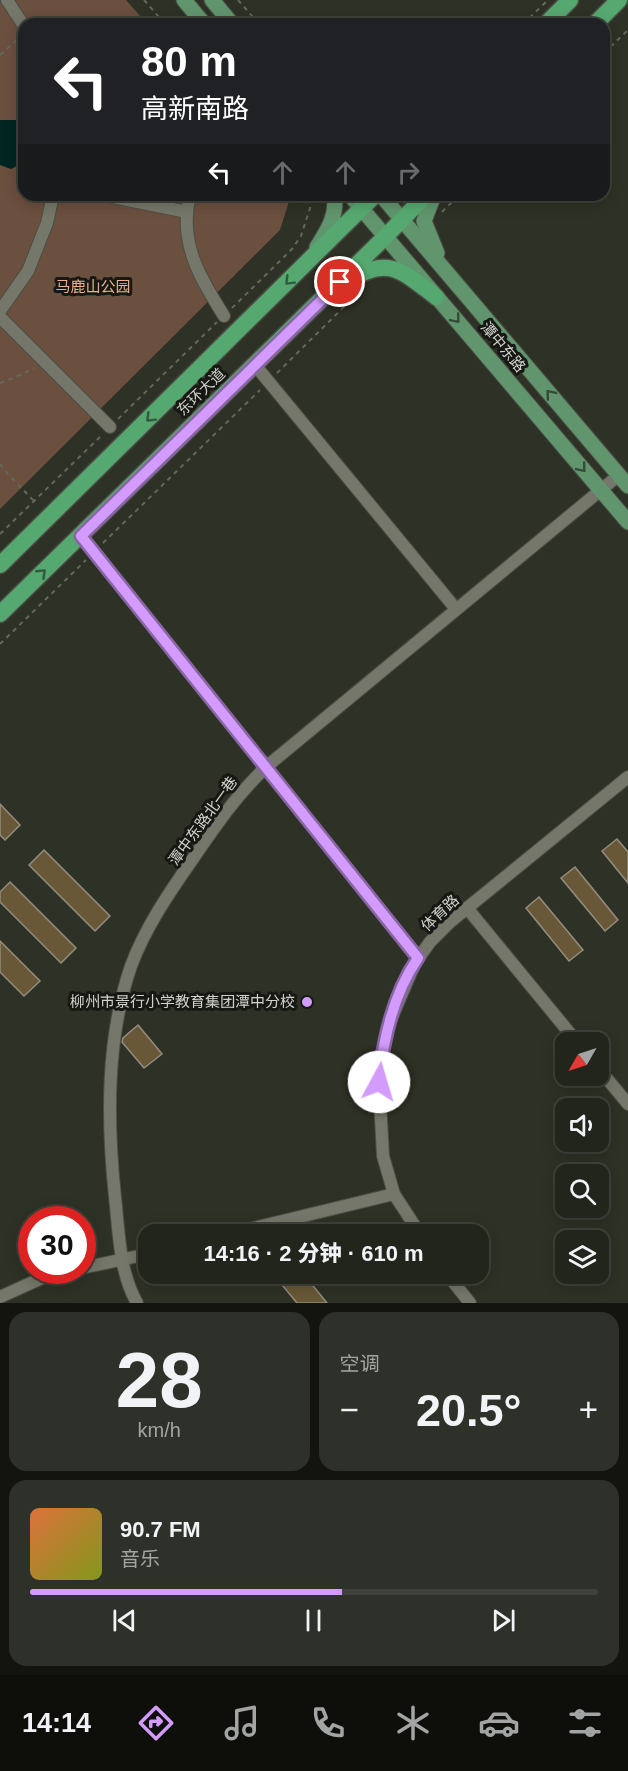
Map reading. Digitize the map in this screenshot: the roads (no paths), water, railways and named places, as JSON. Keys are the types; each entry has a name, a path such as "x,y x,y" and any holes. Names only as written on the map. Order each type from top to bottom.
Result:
{"highway":[{"path":"552,18 570,0"},
{"path":"601,18 619,0"},
{"name":"东环大道","path":"0,566 369,201"},
{"name":"东环大道","path":"0,614 420,201"},
{"path":"325,296 357,275 380,266 405,273 436,297"}],"main road":[{"path":"184,0 199,18"},
{"path":"212,0 227,18"},
{"path":"306,264 331,225 335,201"},
{"name":"潭中东路","path":"355,201 628,522"},
{"name":"潭中东路","path":"386,201 623,481"},
{"path":"432,201 424,221 433,246 452,279"}],"street":[{"path":"7,0 19,18"},
{"path":"0,311 28,271 47,223 52,201"},
{"path":"133,201 187,212"},
{"path":"189,201 186,228 190,250 200,278 224,316"},
{"path":"0,317 110,427"},
{"path":"255,365 456,609"},
{"name":"潭中东路北一巷","path":"137,1303 130,1291 122,1259 110,1149 112,1065 118,1009 132,964 161,905 229,806 266,767 600,490 623,481"},
{"path":"81,536 418,958"},
{"name":"体育路","path":"414,1224 394,1194 383,1156 380,1072 382,1053 389,1024 402,988 418,958 430,942 467,908 628,777"},
{"path":"467,908 570,1032"},
{"path":"609,1081 628,1104"},
{"path":"270,1224 394,1194"},
{"path":"96,1265 138,1256"},
{"path":"0,1297 29,1284"},
{"path":"455,1284 470,1303"}],"water":[{"path":"0,120 17,120 18,164 11,169 0,165"}],"place":[{"name":"柳州市景行小学教育集团潭中分校","path":"307,1002"}],"park label":[{"name":"马鹿山公园","path":"93,287"}]}
